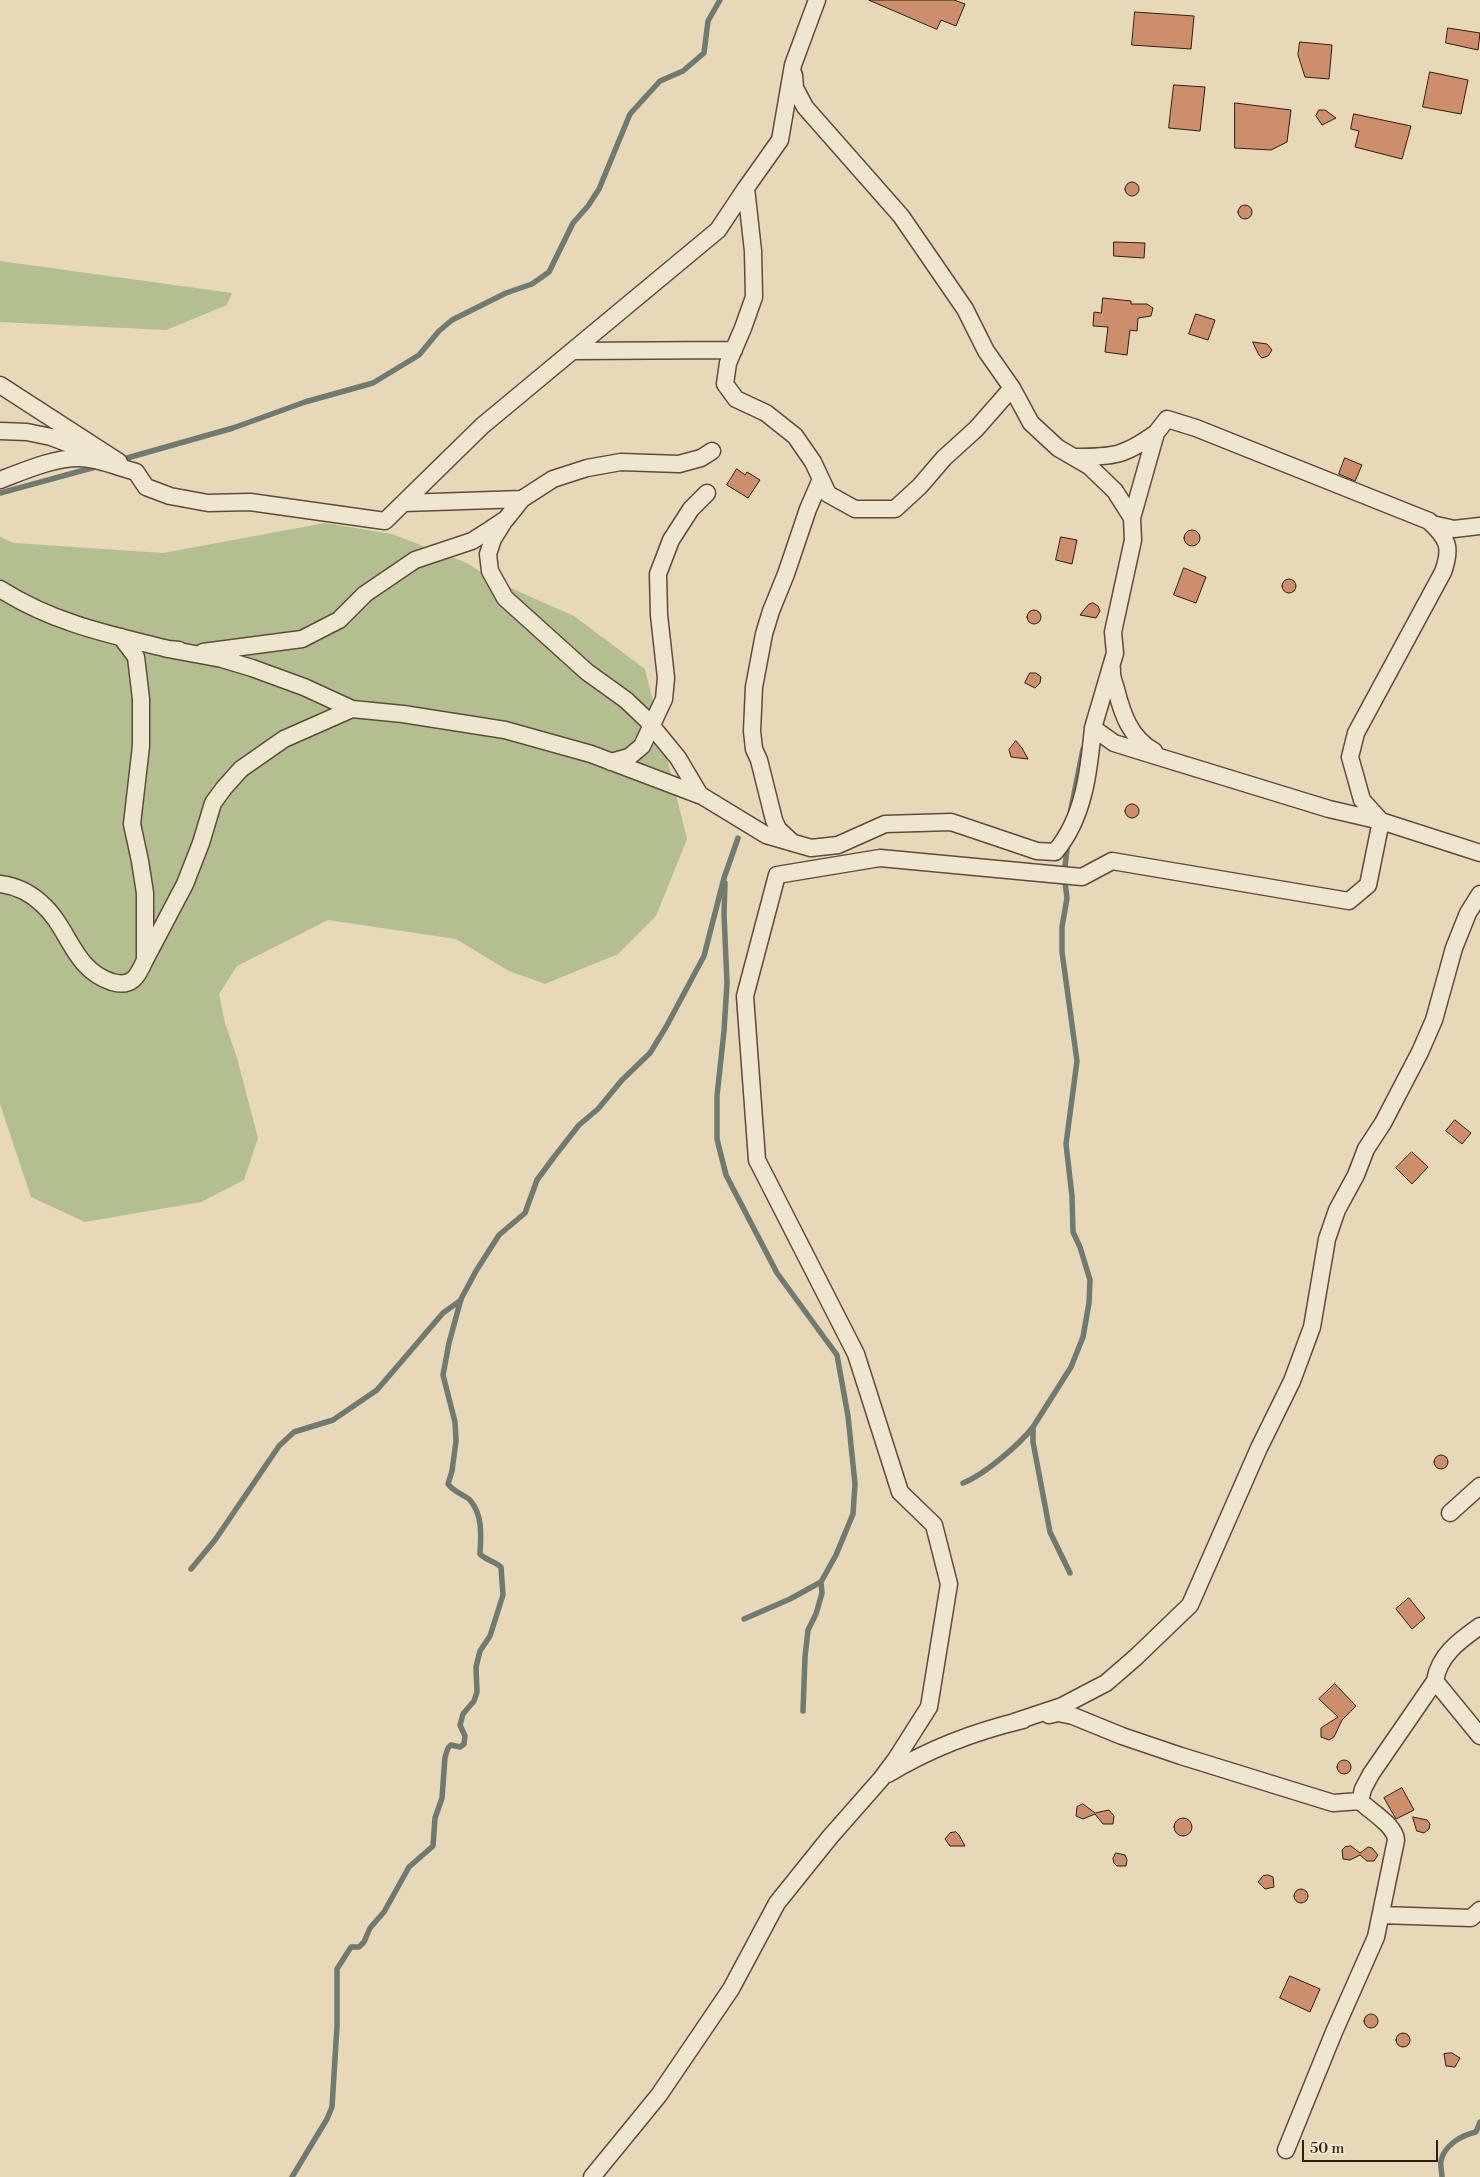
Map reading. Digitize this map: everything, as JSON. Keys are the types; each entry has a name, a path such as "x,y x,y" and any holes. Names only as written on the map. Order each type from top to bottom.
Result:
{"street":[{"path":"0,385 136,472 146,488 170,496 208,503 250,502 385,521 482,426 718,230 780,140 794,65 817,0"},
{"path":"794,65 796,88 805,107 901,216 965,309 986,351 1012,388 1031,424 1058,448 1089,466 1115,492 1132,518"},
{"path":"746,188 753,251 754,296 728,363 725,384 736,399 766,413 795,436 813,462 828,494 855,509 895,509 920,486 944,458 976,429 1012,388"},
{"path":"572,351 734,350"},
{"path":"1072,457 1108,457 1134,449 1156,433 1167,419 1196,428 1432,524 1454,529 1480,526"},
{"path":"0,431 27,432 51,437 121,463"},
{"path":"1156,433 1132,518 1133,540 1113,632 1115,652 1112,674 1127,722 1141,742 1168,760"},
{"path":"700,795 678,758 626,700 587,672 505,598 490,571 488,554 493,538 522,498 553,479 586,468 621,462 680,464 701,458 712,451"},
{"path":"0,480 23,472 79,458 97,460 136,472"},
{"path":"794,844 778,829 774,820 759,760 754,749 752,731 754,688 764,634 771,611 808,509 822,480"},
{"path":"612,762 629,757 642,746 664,698 666,678 659,615 658,574 671,540 691,509 707,493"},
{"path":"404,503 522,498"},
{"path":"168,649 204,652 302,639 339,620 365,594 415,560 472,541 506,519"},
{"path":"1381,821 1362,800 1350,757 1356,733 1443,572 1449,556 1446,537 1432,524"},
{"path":"0,589 23,604 78,626 168,649 222,659 252,668 304,687 352,709 403,714 505,730 591,754 700,795 766,835 811,848 838,845 885,824 950,822 1037,851 1055,852 1074,825 1090,759 1093,728 1115,652"},
{"path":"121,637 136,657 141,699 141,746 132,824 145,893 145,960"},
{"path":"0,884 14,886 42,903 55,919 83,964 101,978 118,984 127,984 138,977 185,884 201,843 213,802 224,788 241,769 284,739 352,709"},
{"path":"1093,728 1114,743 1329,809 1381,821 1480,853"},
{"path":"592,2177 659,2095 703,2030 730,1989 777,1903 896,1759 929,1707 949,1584 934,1526 900,1492 856,1354 757,1160 746,996 777,875 880,858 1082,878 1112,861 1349,901 1368,886 1381,821"},
{"path":"1014,1722 1062,1706 1106,1683 1190,1605 1299,1363 1312,1327 1327,1239 1337,1210 1356,1176 1366,1149 1383,1123 1420,1052 1434,1020 1454,948 1468,913 1480,894"},
{"path":"1450,1513 1480,1486"},
{"path":"1360,1802 1363,1788 1435,1681 1436,1672 1442,1658 1458,1642 1480,1626"},
{"path":"1435,1681 1480,1736"},
{"path":"881,1778 938,1749 988,1728 1058,1713 1073,1716 1122,1736 1181,1756 1333,1803 1360,1802 1390,1827 1395,1833 1396,1840 1381,1916 1373,1945 1334,2032 1286,2150"},
{"path":"1381,1916 1471,1918 1480,1910"}],"green space":[{"path":"0,261 232,293 227,305 166,330 0,322"},
{"path":"325,523 392,534 467,563 495,581 574,616 645,669 687,839 656,916 618,954 545,984 509,971 456,939 328,920 237,966 219,994 225,1023 237,1058 258,1138 244,1180 201,1202 85,1222 31,1197 0,1104 0,537 14,543 163,553"}],"building":[{"path":"869,0 954,0 965,4 956,26 941,20 937,29"},
{"path":"1135,12 1194,16 1191,49 1132,45"},
{"path":"1448,28 1480,33 1478,50 1446,43"},
{"path":"1300,42 1332,45 1329,79 1305,77 1298,55"},
{"path":"1430,72 1468,80 1461,114 1423,107"},
{"path":"1174,85 1205,87 1200,131 1169,128"},
{"path":"1235,103 1291,110 1287,142 1271,150 1235,148"},
{"path":"1319,110 1325,110 1336,118 1322,125 1316,116"},
{"path":"1354,114 1411,126 1402,159 1355,147 1359,131 1351,129"},
{"path":"1129,182 1135,182 1139,189 1135,196 1129,196 1125,192 1125,186"},
{"path":"1242,205 1248,205 1252,212 1248,219 1242,219 1238,215 1238,209"},
{"path":"1114,242 1145,243 1144,258 1114,256"},
{"path":"1103,298 1131,301 1131,304 1147,304 1153,308 1151,316 1138,318 1137,331 1130,330 1127,355 1105,352 1108,327 1093,326 1094,312 1101,313"},
{"path":"1196,314 1215,320 1208,340 1189,334"},
{"path":"1253,342 1267,344 1272,350 1268,356 1262,358"},
{"path":"1345,458 1362,465 1355,481 1339,474"},
{"path":"737,469 745,475 747,472 760,480 748,498 727,485"},
{"path":"1189,530 1195,530 1200,535 1198,544 1189,546 1184,541 1184,535"},
{"path":"1061,537 1077,540 1072,564 1056,560"},
{"path":"1184,568 1206,577 1196,603 1174,595"},
{"path":"1286,579 1292,579 1296,586 1292,593 1286,593 1282,589 1282,583"},
{"path":"1093,603 1098,606 1100,611 1096,618 1080,615 1088,605"},
{"path":"1031,610 1037,610 1041,617 1037,624 1031,624 1027,620 1027,614"},
{"path":"1030,673 1036,673 1041,677 1040,683 1035,688 1025,683"},
{"path":"1016,741 1028,759 1011,757 1009,750"},
{"path":"1129,804 1135,804 1139,811 1135,818 1129,818 1125,814 1125,808"},
{"path":"1455,1120 1471,1133 1462,1144 1446,1131"},
{"path":"1412,1152 1428,1167 1412,1184 1396,1168"},
{"path":"1438,1455 1444,1455 1448,1462 1444,1469 1438,1469 1434,1465 1434,1459"},
{"path":"1409,1598 1425,1618 1412,1629 1396,1609"},
{"path":"1335,1684 1356,1706 1342,1720 1334,1737 1329,1740 1321,1737 1321,1728 1338,1717 1319,1699"},
{"path":"1341,1760 1347,1760 1351,1767 1347,1774 1341,1774 1337,1770 1337,1764"},
{"path":"1402,1788 1414,1810 1396,1819 1384,1798"},
{"path":"1083,1804 1095,1813 1109,1810 1114,1816 1113,1824 1103,1824 1095,1814 1083,1819 1076,1816 1077,1807"},
{"path":"1413,1817 1427,1820 1430,1824 1429,1829 1424,1833 1417,1831"},
{"path":"1183,1818 1189,1821 1192,1827 1189,1833 1183,1836 1177,1833 1174,1827 1177,1821"},
{"path":"956,1832 965,1846 950,1846 945,1839 950,1833"},
{"path":"1351,1846 1360,1853 1368,1847 1372,1848 1378,1855 1374,1861 1367,1861 1360,1855 1350,1860 1343,1859 1342,1850 1345,1847"},
{"path":"1116,1853 1125,1855 1127,1860 1126,1866 1117,1866 1114,1863 1113,1859"},
{"path":"1263,1876 1273,1877 1274,1887 1265,1889 1258,1882"},
{"path":"1298,1889 1304,1889 1308,1896 1304,1903 1298,1903 1294,1899 1294,1893"},
{"path":"1290,1976 1320,1989 1310,2012 1280,1998"},
{"path":"1368,2014 1374,2014 1378,2021 1374,2028 1368,2028 1364,2024 1364,2018"},
{"path":"1400,2033 1406,2033 1410,2040 1406,2047 1400,2047 1396,2043 1396,2037"},
{"path":"1452,2053 1460,2058 1455,2067 1446,2066 1444,2054"}],"waterway":[{"path":"120,460 233,428 305,402 373,383 419,355 439,331 452,320 506,293 532,284 549,272 573,223 588,206 599,189 630,114 660,81 683,71 704,53 708,21 720,0"},
{"path":"0,493 99,466"},
{"path":"1070,814 1083,749"},
{"path":"292,2177 327,2119 332,2107 337,2026 337,1969 351,1947 359,1947 364,1942 370,1928 384,1912 409,1867 433,1846 435,1818 442,1798 445,1757 451,1745 460,1747 464,1744 465,1736 460,1725 463,1714 474,1701 477,1692 476,1667 480,1651 490,1636 503,1595 501,1567 480,1554 481,1540 477,1512 470,1500 448,1484 452,1471 456,1441 455,1422 443,1375 449,1343 461,1299 499,1235 525,1213 537,1180 554,1157 579,1125 598,1109 622,1080 650,1053 666,1027 704,956 724,878 738,838"},
{"path":"1068,841 1064,875 1067,898 1062,927 1062,952 1077,1061 1066,1144 1072,1196 1073,1232 1080,1247 1090,1280 1089,1303 1083,1337 1071,1367 1033,1427 1033,1442 1050,1532 1070,1573"},
{"path":"725,883 724,914 727,983 717,1096 717,1139 726,1175 777,1273 837,1355 848,1416 855,1484 853,1514 836,1555 821,1582 822,1593 816,1614 808,1630 803,1711"},
{"path":"191,1569 215,1540 279,1446 294,1432 333,1420 377,1390 443,1313 461,1300"},
{"path":"963,1483 972,1479 1001,1458 1020,1442 1033,1427"},
{"path":"744,1619 790,1599 821,1582"},
{"path":"1442,2177 1441,2161 1446,2150 1460,2138 1476,2132 1480,2122"}]}
